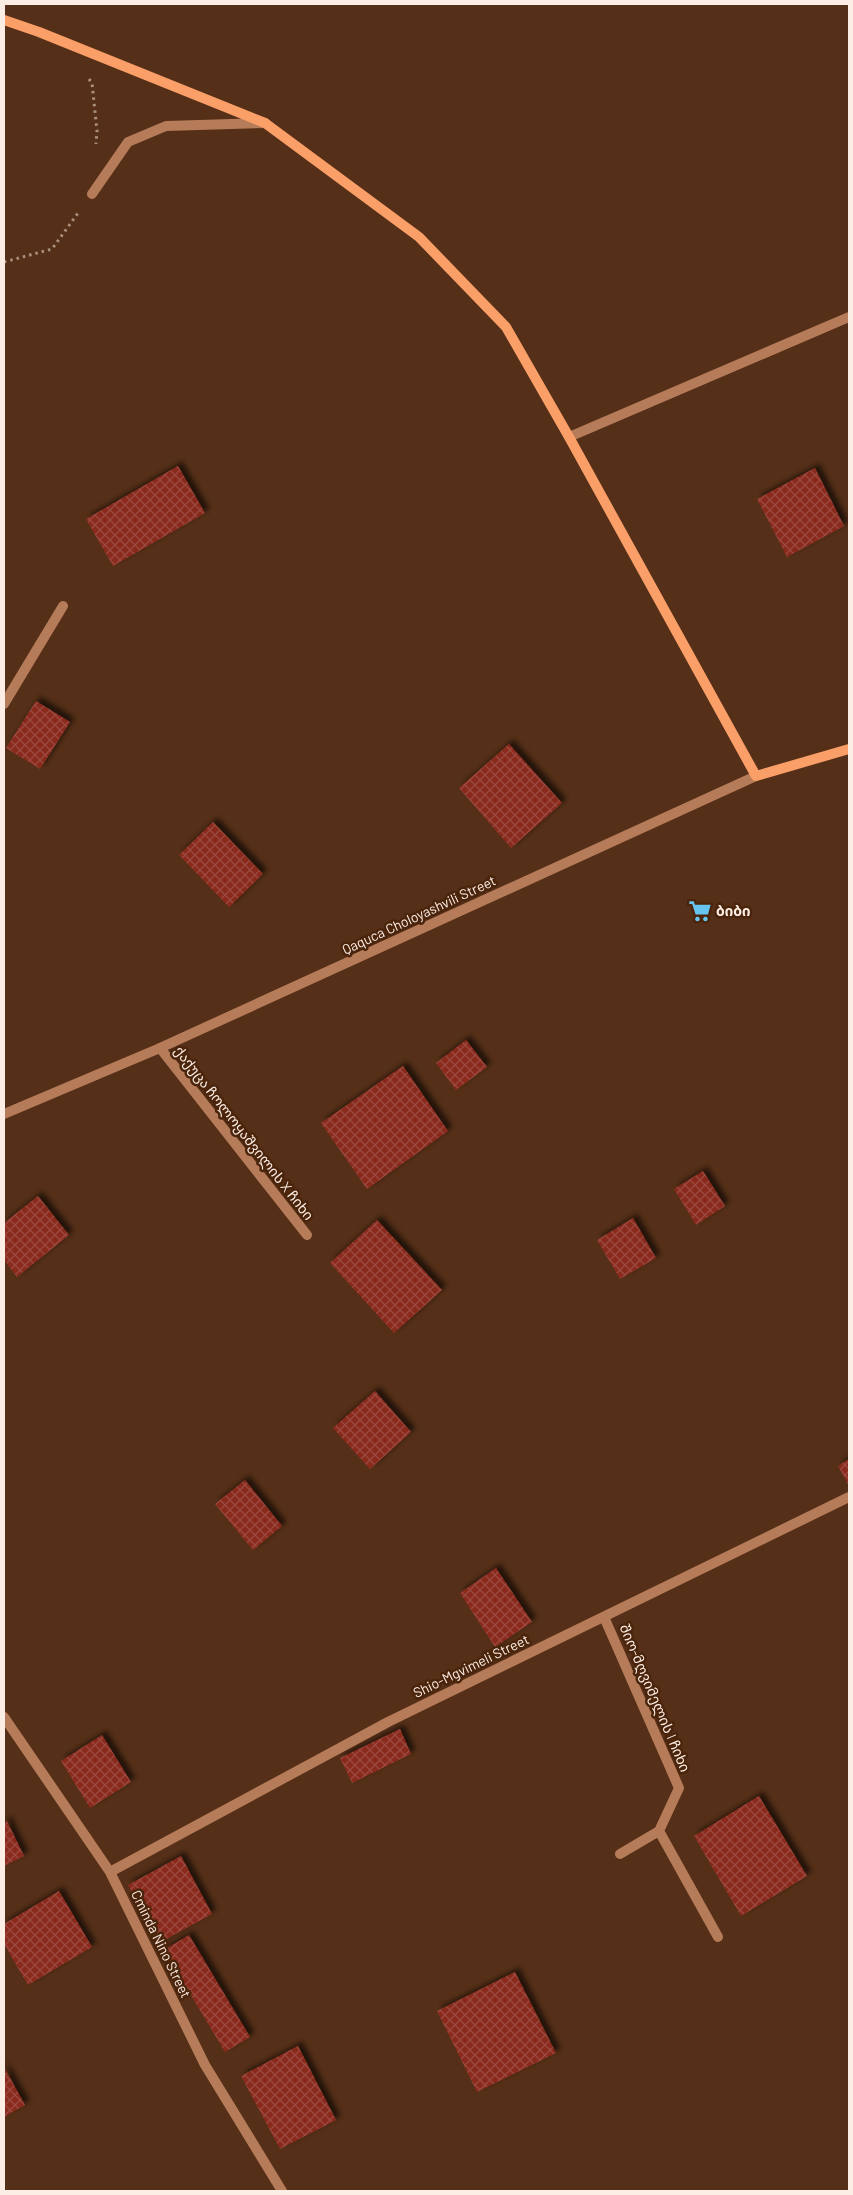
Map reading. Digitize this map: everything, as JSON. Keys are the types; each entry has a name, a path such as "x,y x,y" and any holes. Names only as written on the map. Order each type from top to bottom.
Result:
{"main road":[{"path":"4,20 39,32 265,123 419,237 506,327 569,436 756,776"},
{"name":"Qaquca Choloyashvili Street","path":"756,776 849,750"}],"street":[{"path":"92,194 128,142 166,126 265,123"},
{"path":"569,436 849,317"},
{"path":"4,704 63,606"},
{"name":"Qaquca Choloyashvili Street","path":"4,1114 160,1048 756,776"},
{"name":"ქაქუცა ჩოლოყაშვილის X ჩიხი","path":"160,1048 307,1235"},
{"name":"Shio-Mgvimeli Street","path":"110,1872 388,1722 849,1497"},
{"name":"შიო-მღვიმელის I ჩიხი","path":"604,1617 679,1788 659,1831"},
{"name":"Cminda Nino Street","path":"4,1718 110,1872 206,2065 282,2191"},
{"path":"620,1854 659,1831 718,1937"}],"path":[{"path":"85,76 92,82 97,131 96,149"},
{"path":"4,262 52,249 92,194"}],"building":[{"path":"178,466 205,513 113,566 86,519"},
{"path":"815,468 844,526 787,557 757,499"},
{"path":"36,701 70,722 40,769 6,748"},
{"path":"509,744 562,803 511,848 459,788"},
{"path":"213,822 263,874 229,907 179,855"},
{"path":"466,1040 487,1067 456,1090 436,1063"},
{"path":"403,1066 448,1131 367,1189 321,1123"},
{"path":"703,1171 725,1206 696,1225 674,1189"},
{"path":"38,1196 69,1235 17,1277 4,1260 4,1223"},
{"path":"633,1218 656,1258 620,1279 597,1240"},
{"path":"377,1220 442,1290 394,1333 330,1263"},
{"path":"375,1391 411,1432 370,1469 333,1428"},
{"path":"849,1459 849,1486 838,1466"},
{"path":"245,1480 282,1526 253,1550 215,1504"},
{"path":"496,1568 532,1622 495,1647 460,1593"},
{"path":"400,1729 411,1754 352,1783 340,1758"},
{"path":"102,1735 131,1782 90,1808 61,1761"},
{"path":"759,1796 807,1876 741,1916 694,1836"},
{"path":"7,1821 24,1856 4,1866 4,1822"},
{"path":"181,1856 212,1914 159,1943 128,1885"},
{"path":"59,1891 92,1947 28,1985 4,1944 4,1924"},
{"path":"189,1935 250,2037 225,2052 164,1950"},
{"path":"515,1972 556,2053 477,2092 437,2011"},
{"path":"298,2046 336,2120 280,2149 241,2076"},
{"path":"4,2067 25,2105 4,2117"}],"place":[{"name":"ბიბი","path":"700,911"}]}
